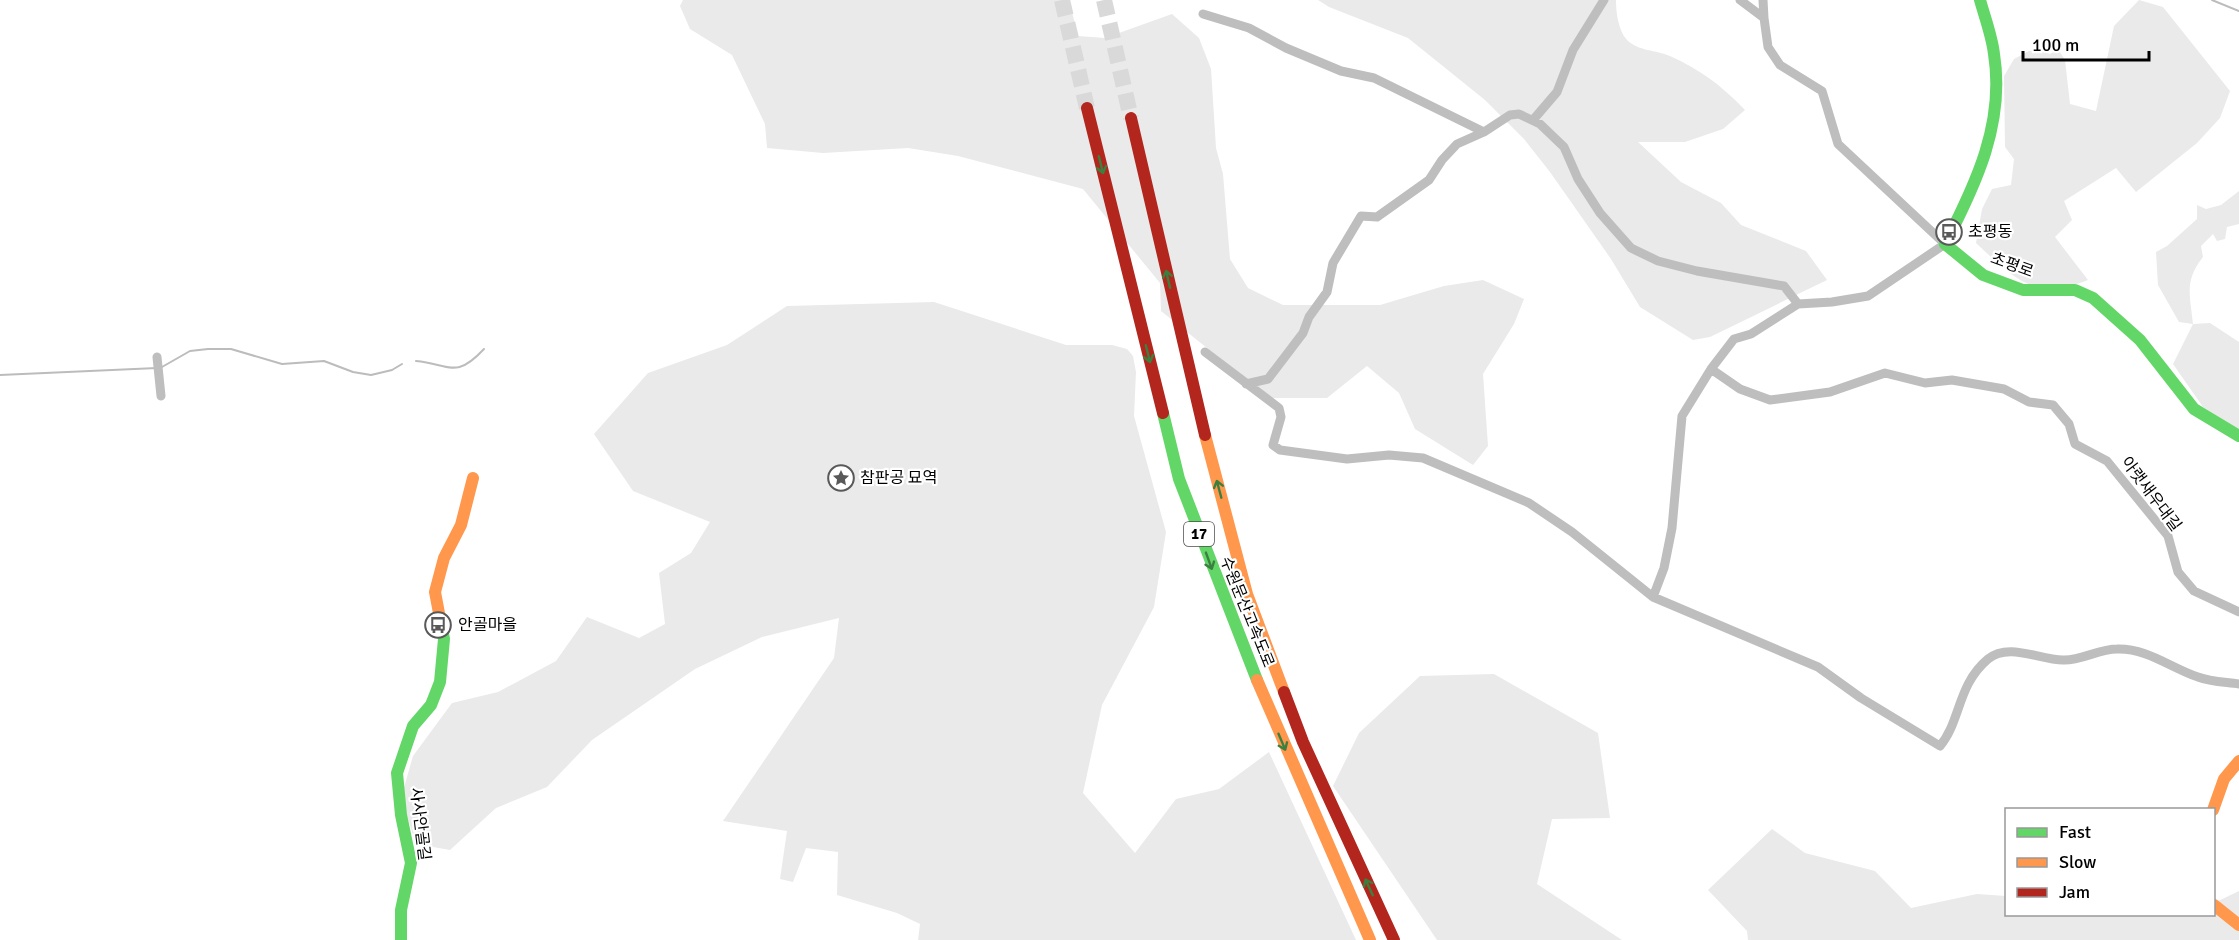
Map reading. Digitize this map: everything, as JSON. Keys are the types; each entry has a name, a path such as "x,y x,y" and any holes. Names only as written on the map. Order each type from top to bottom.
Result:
{"main road":[{"path":"1945,244 1978,183 1994,121 1995,57 1980,0"},
{"name":"수원문산고속도로","path":"1087,108 1179,479 1222,596 1283,745 1370,940"},
{"name":"수원문산고속도로","path":"1131,118 1212,466 1247,594 1303,742 1394,940"},
{"name":"초평로","path":"1945,244 1983,275 2023,291 2075,291 2093,298 2140,340 2194,409 2239,436"},
{"name":"사사안골길","path":"401,940 401,910 411,863 397,773 413,726 432,705 440,682 444,639 435,592 444,558 461,525 473,478"},
{"path":"2214,808 2224,779 2239,761"},
{"path":"2215,906 2239,925"}],"street":[{"path":"1533,120 1557,92 1573,50 1604,0"},
{"path":"1740,0 1764,18"},
{"path":"1653,597 1664,568 1672,528 1682,416 1711,369 1734,339 1751,334 1798,304 1832,302 1868,296 1945,244 1838,144 1822,91 1780,65 1768,47 1763,0"},
{"path":"1203,14 1250,28 1286,48 1341,71 1374,78 1485,132"},
{"path":"1246,384 1268,379 1303,333 1309,317 1327,292 1333,263 1361,216 1377,217 1429,180 1442,160 1457,144 1485,132 1510,115 1519,114 1533,120 1564,147 1578,179 1600,213 1631,248 1658,261 1697,271 1784,286 1798,304"},
{"path":"1205,352 1279,408 1281,417 1273,446 1280,450 1347,459 1389,455 1423,458 1529,503 1572,532 1653,597 1818,668 1861,698 1940,746 1949,735 1958,703 1966,686 1988,658 2008,651 2065,661 2117,649 2150,655 2200,678 2239,684"},
{"path":"157,357 161,396"},
{"name":"아랫새우대길","path":"1711,369 1740,389 1770,400 1830,392 1885,373 1925,383 1952,380 2004,389 2029,402 2053,405 2069,424 2075,444 2107,461 2168,536 2178,572 2194,591 2239,612"}],"shaded area":[{"path":"683,0 1069,0 1078,36 1105,38 1172,14 1199,38 1211,69 1216,148 1223,174 1230,259 1248,288 1283,305 1380,305 1444,286 1483,280 1524,299 1514,324 1483,374 1488,446 1473,465 1415,429 1399,393 1367,366 1327,398 1269,398 1161,311 1160,283 1083,189 958,156 908,148 823,153 767,148 765,124 732,55 690,29 680,6"},
{"path":"1318,0 1616,0 1620,26 1624,36 1631,44 1665,54 1692,67 1728,93 1745,110 1723,129 1685,142 1638,142 1681,182 1721,203 1741,225 1806,251 1827,280 1710,337 1693,340 1640,307 1611,259 1550,172 1524,139 1485,100 1408,38 1329,7"},
{"path":"2139,0 2163,7 2230,91 2220,118 2197,143 2136,192 2116,168 2064,201 2072,220 2055,237 2088,280 2069,286 2038,287 2013,275 1976,243 1982,209 1992,189 2011,185 2014,159 2005,147 2004,76 2014,59 2029,51 2050,54 2058,49 2065,60 2070,104 2096,111 2114,26"},
{"path":"2239,191 2239,224 2227,227 2225,239 2217,241 2213,234 2201,246 2203,257 2193,274 2190,289 2193,324 2179,322 2158,285 2156,252 2167,246 2197,219 2197,205 2206,209 2221,205"},
{"path":"934,302 1066,345 1112,345 1127,349 1133,356 1136,372 1134,416 1166,532 1154,607 1102,705 1083,793 1135,853 1176,799 1219,789 1269,752 1356,940 918,940 920,924 897,913 837,895 838,852 806,848 793,882 780,879 787,831 723,821 834,658 839,618 762,637 695,669 592,740 547,787 496,808 450,850 416,844 401,798 413,756 452,703 498,692 556,661 587,617 639,638 665,624 659,573 691,553 710,522 633,491 594,434 648,373 727,345 787,306"},
{"path":"2210,323 2239,342 2239,430 2203,407 2173,364 2193,324"},
{"path":"1494,674 1598,733 1610,818 1552,819 1537,884 1622,940 1437,940 1333,786 1359,733 1420,676"},
{"path":"1772,829 1805,853 1875,871 1911,908 1977,894 2005,896 2005,916 2215,916 2215,903 2239,891 2239,940 1748,940 1747,931 1708,890"}],"waterway":[{"path":"2212,0 2239,11"},
{"path":"162,367 190,351 208,349 231,349 282,364 324,361 353,372 371,375 392,370 402,364"},
{"path":"416,361 452,368 459,367 474,359 484,349"},
{"path":"0,375 157,368"}],"tunnel":[{"path":"1062,0 1087,108"},
{"path":"1104,0 1131,118"}],"traffic: fast":[{"path":"1980,0 1993,47 1996,80 1992,129 1977,176 1945,244 1983,275 2023,290 2075,290 2093,298 2140,340 2194,409 2239,436"},
{"path":"1163,413 1179,479 1257,680"},
{"path":"401,940 401,910 411,863 401,815 397,773 413,726 431,705 440,682 444,639 442,629"}],"traffic: slow":[{"path":"1205,435 1247,594 1284,692"},
{"path":"442,629 435,592 444,558 461,525 473,478"},
{"path":"1257,680 1370,940"},
{"path":"2214,808 2224,779 2239,761"},
{"path":"2215,906 2239,925"}],"traffic: jam":[{"path":"1087,108 1163,413"},
{"path":"1131,118 1205,435"},
{"path":"1284,692 1303,742 1394,940"}],"place":[{"name":"초평동","path":"1949,232"},
{"name":"참판공 묘역","path":"841,478"},
{"name":"안골마을","path":"438,625"}]}
